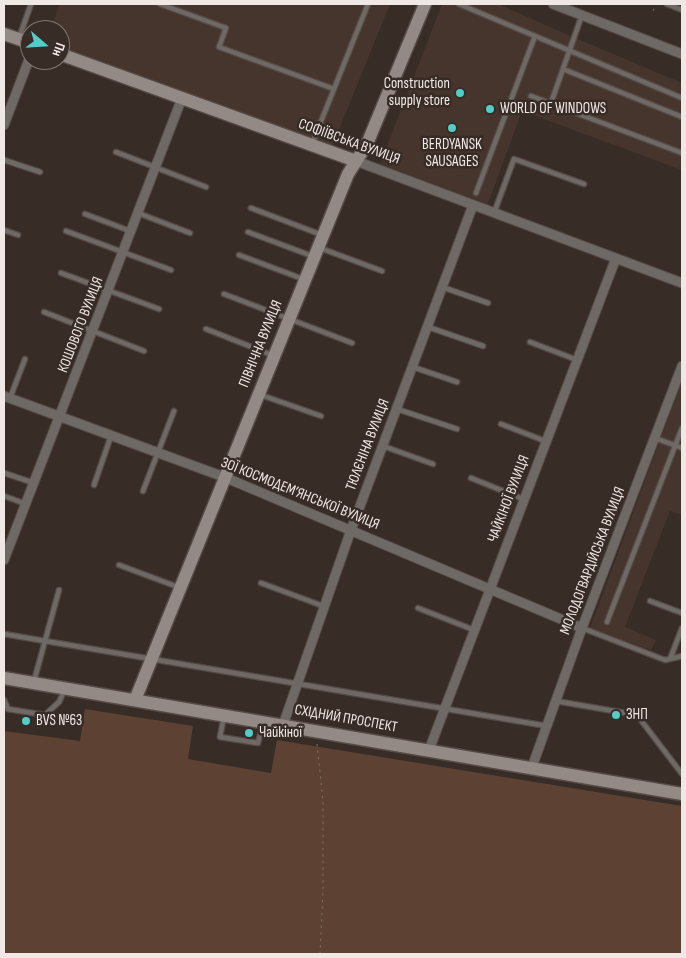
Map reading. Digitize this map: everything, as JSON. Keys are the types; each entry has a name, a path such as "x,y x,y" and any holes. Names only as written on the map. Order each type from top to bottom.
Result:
{"street":[{"name":"ПІВНІЧНА ВУЛИЦЯ","path":"135,700 348,174 367,144 424,4"},
{"path":"553,4 682,54"},
{"path":"4,34 20,40"},
{"name":"СОФІЇВСЬКА ВУЛИЦЯ","path":"70,58 682,283"},
{"path":"4,125 6,112 24,70"},
{"name":"КОШОВОГО ВУЛИЦЯ","path":"4,560 182,98"},
{"name":"ТЮЛЄНІНА ВУЛИЦЯ","path":"283,725 323,606 473,205"},
{"name":"ЧАЙКІНОЇ ВУЛИЦЯ","path":"429,750 616,258"},
{"name":"МОЛОДОГВАРДІЙСЬКА ВУЛИЦЯ","path":"532,767 582,628 682,366"},
{"name":"ЗОЇ КОСМОДЕМ’ЯНСЬКОЇ ВУЛИЦЯ","path":"7,397 224,477 582,628"},
{"name":"СХІДНИЙ ПРОСПЕКТ","path":"4,678 682,794"}],"lane":[{"path":"28,20 31,4"},
{"path":"160,4 226,28 219,47 334,89"},
{"path":"312,146 368,4"},
{"path":"459,4 682,98"},
{"path":"667,4 682,10"},
{"path":"551,103 582,15"},
{"path":"476,193 535,36"},
{"path":"563,69 682,117"},
{"path":"531,96 682,153"},
{"path":"116,152 206,187"},
{"path":"494,213 514,159 584,184"},
{"path":"4,160 40,172"},
{"path":"251,208 323,235"},
{"path":"138,213 190,233"},
{"path":"84,214 131,231"},
{"path":"4,230 18,235"},
{"path":"66,232 171,270"},
{"path":"248,232 382,271"},
{"path":"238,255 305,280"},
{"path":"60,273 159,309"},
{"path":"442,287 488,303"},
{"path":"224,294 352,343"},
{"path":"44,312 144,351"},
{"path":"428,327 483,346"},
{"path":"206,329 274,356"},
{"path":"530,342 577,360"},
{"path":"7,397 25,359"},
{"path":"413,367 457,382"},
{"path":"258,394 321,416"},
{"path":"397,409 457,429"},
{"path":"143,491 174,411"},
{"path":"501,424 545,442"},
{"path":"608,622 682,428"},
{"path":"94,485 111,436"},
{"path":"655,438 682,448"},
{"path":"383,446 433,464"},
{"path":"4,472 34,483"},
{"path":"471,478 523,499"},
{"path":"4,496 26,504"},
{"path":"119,565 180,588"},
{"path":"261,583 323,606"},
{"path":"34,683 59,590"},
{"path":"650,601 682,614"},
{"path":"418,608 474,630"},
{"path":"582,628 665,660 682,656"},
{"path":"670,659 682,628"},
{"path":"4,634 547,726"},
{"path":"4,700 8,709 45,715 59,702 65,688"},
{"path":"556,701 637,716 682,774"},
{"path":"224,715 220,737 258,743 264,722"}],"path":[{"path":"653,11 656,4"},
{"path":"316,730 323,801 324,891 320,954"}],"shaded area":[{"path":"60,4 390,4 332,147 70,50 70,20 54,20"},
{"path":"442,4 498,4 682,83 682,170 522,111 488,204 380,164"},
{"path":"682,381 682,515 670,511 625,627 656,640 651,650 590,628"},
{"path":"85,709 193,726 188,759 271,773 277,740 682,806 682,954 4,954 4,731 80,741"}],"place":[{"name":"Construction supply store","path":"460,93"},
{"name":"WORLD OF WINDOWS","path":"490,109"},
{"name":"BERDYANSK SAUSAGES","path":"452,128"},
{"name":"ЗНП","path":"616,715"},
{"name":"BVS №63","path":"26,721"},
{"name":"Чайкіної","path":"249,733"}]}
